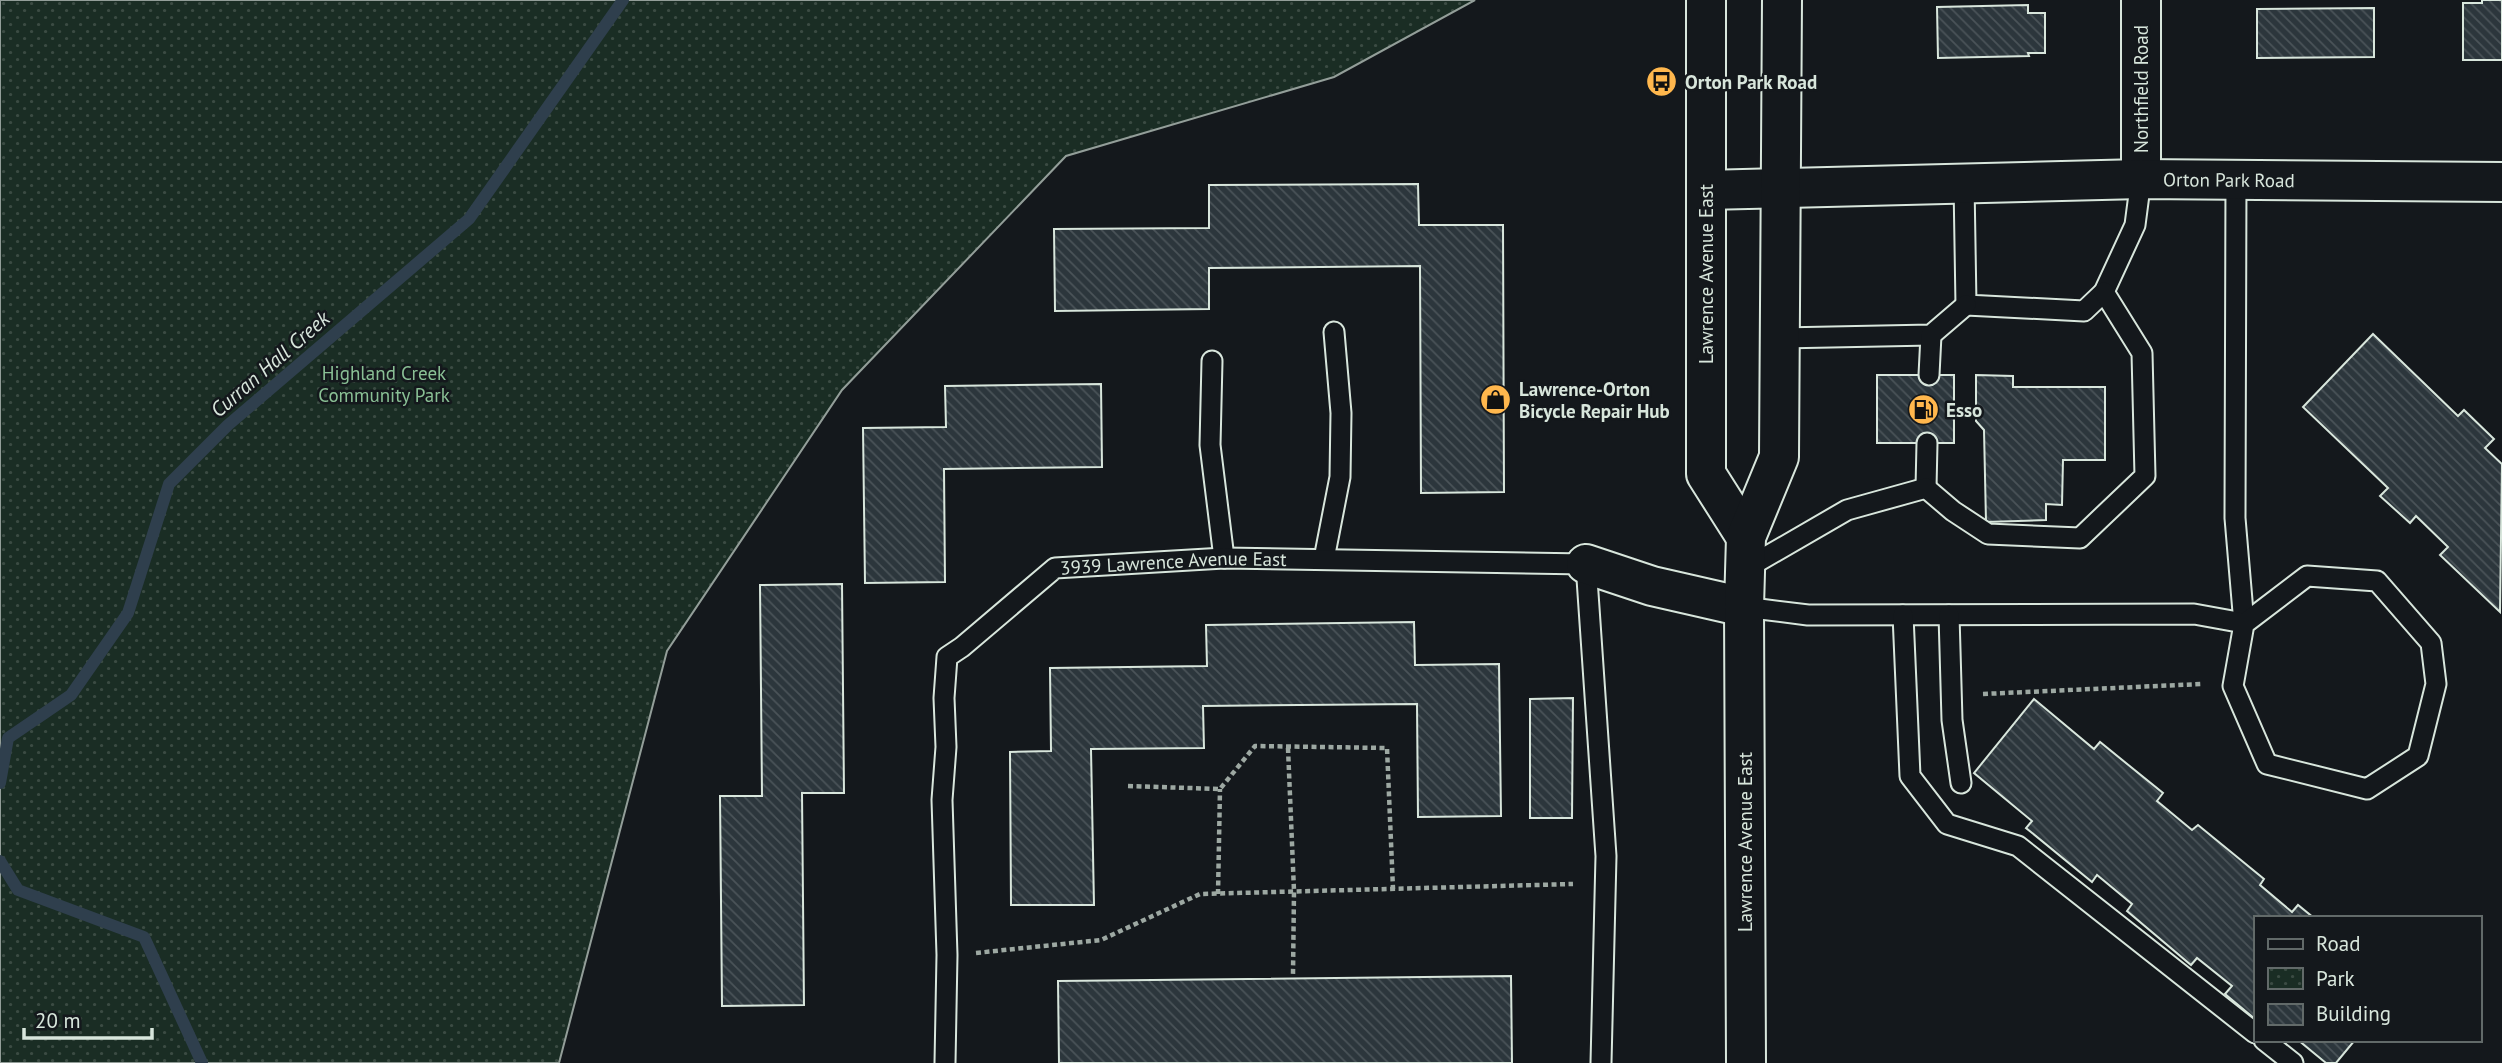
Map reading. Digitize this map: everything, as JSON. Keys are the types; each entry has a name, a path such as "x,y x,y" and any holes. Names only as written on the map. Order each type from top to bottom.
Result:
{"main road":[{"name":"Lawrence Avenue East","path":"1706,0 1706,474 1745,553"},
{"name":"Lawrence Avenue East","path":"1746,1063 1745,553 1779,457 1782,0"},
{"name":"Northfield Road","path":"2141,0 2141,179"},
{"name":"Orton Park Road","path":"1706,190 2141,179 2502,183"},
{"name":"3939 Lawrence Avenue East","path":"1586,565 1652,586 1744,607"}],"lane":[{"path":"1781,338 1931,335 1966,305 2084,312 2104,292 2135,225 2141,179"},
{"path":"1744,607 1808,615 2193,614 2244,624 2307,576 2377,582 2431,643 2437,684 2418,756 2367,789 2267,764 2233,687 2244,624 2235,518 2236,179"},
{"path":"1964,183 1966,305"},
{"path":"1926,488 1953,511 1988,534 2080,538 2145,476 2142,353 2104,292"},
{"path":"1324,559 1340,477 1341,412 1334,332"},
{"path":"1929,375 1931,335"},
{"path":"1212,360 1210,445 1224,558"},
{"path":"1926,488 1927,443"},
{"path":"1745,553 1847,510 1926,488"},
{"name":"3939 Lawrence Avenue East","path":"945,1063 947,955 942,800 946,747 944,698 947,657 1055,568 1224,558 1586,565"},
{"path":"1586,565 1606,856 1601,1063"},
{"path":"1903,615 1910,776 1947,824 2018,846 2254,1032"},
{"path":"1949,615 1952,720 1961,783"},
{"path":"2267,1042 2293,1063"}],"path":[{"path":"1951,695 2194,684 2233,687"},
{"path":"1218,894 1220,789 1255,746 1387,748 1393,889"},
{"path":"1288,748 1294,891 1293,974"},
{"path":"1128,786 1220,789"},
{"path":"947,955 1101,940 1199,894 1605,883"}],"green space":[{"name":"Highland Creek Community Park","path":"0,0 1475,0 1334,77 1066,156 842,390 667,651 559,1063 0,1063"}],"building":[{"path":"2482,0 2502,0 2502,60 2463,60 2463,3 2482,3"},
{"path":"2028,5 2028,13 2045,13 2045,53 2028,53 2029,56 1938,58 1937,7"},
{"path":"2374,8 2374,57 2257,58 2257,9"},
{"path":"1418,184 1419,225 1503,225 1504,492 1421,493 1420,266 1209,268 1209,309 1055,311 1054,229 1209,228 1209,185"},
{"path":"2373,334 2458,416 2464,410 2494,439 2485,448 2502,464 2500,612 2440,555 2448,547 2416,516 2410,523 2380,496 2388,488 2303,407"},
{"path":"1877,375 1954,375 1954,443 1877,443"},
{"path":"1976,375 2013,376 2013,387 2105,387 2105,460 2063,460 2062,505 2046,504 2046,520 1986,522 1984,430 1976,421"},
{"path":"1101,384 1102,467 944,469 945,582 865,583 863,428 946,427 945,386"},
{"path":"842,584 844,793 802,793 804,1005 722,1006 720,796 762,796 760,585"},
{"path":"1414,622 1415,665 1499,664 1501,816 1418,817 1417,704 1203,706 1204,748 1091,749 1094,905 1011,905 1010,752 1051,751 1050,668 1207,666 1206,625"},
{"path":"1573,698 1572,818 1530,818 1530,699"},
{"path":"2034,699 2094,749 2100,742 2163,793 2157,801 2192,830 2198,825 2264,879 2260,885 2292,912 2298,905 2312,916 2254,916 2254,1018 2225,994 2232,986 2197,958 2191,965 2127,911 2132,904 2097,875 2092,882 2026,828 2032,821 1974,773"},
{"path":"1511,976 1512,1063 1059,1063 1058,981"},
{"path":"2300,1042 2353,1042 2336,1063 2326,1063"}],"waterway":[{"name":"Curran Hall Creek","path":"0,783 8,738 71,695 128,613 169,484 228,425 469,219 623,0"},
{"name":"Curran Hall Creek","path":"0,861 18,890 144,937 202,1063"}],"place":[{"name":"Orton Park Road","path":"1662,82"},
{"name":"Lawrence-Orton Bicycle Repair Hub","path":"1496,400"},
{"name":"Esso","path":"1923,410"}]}
